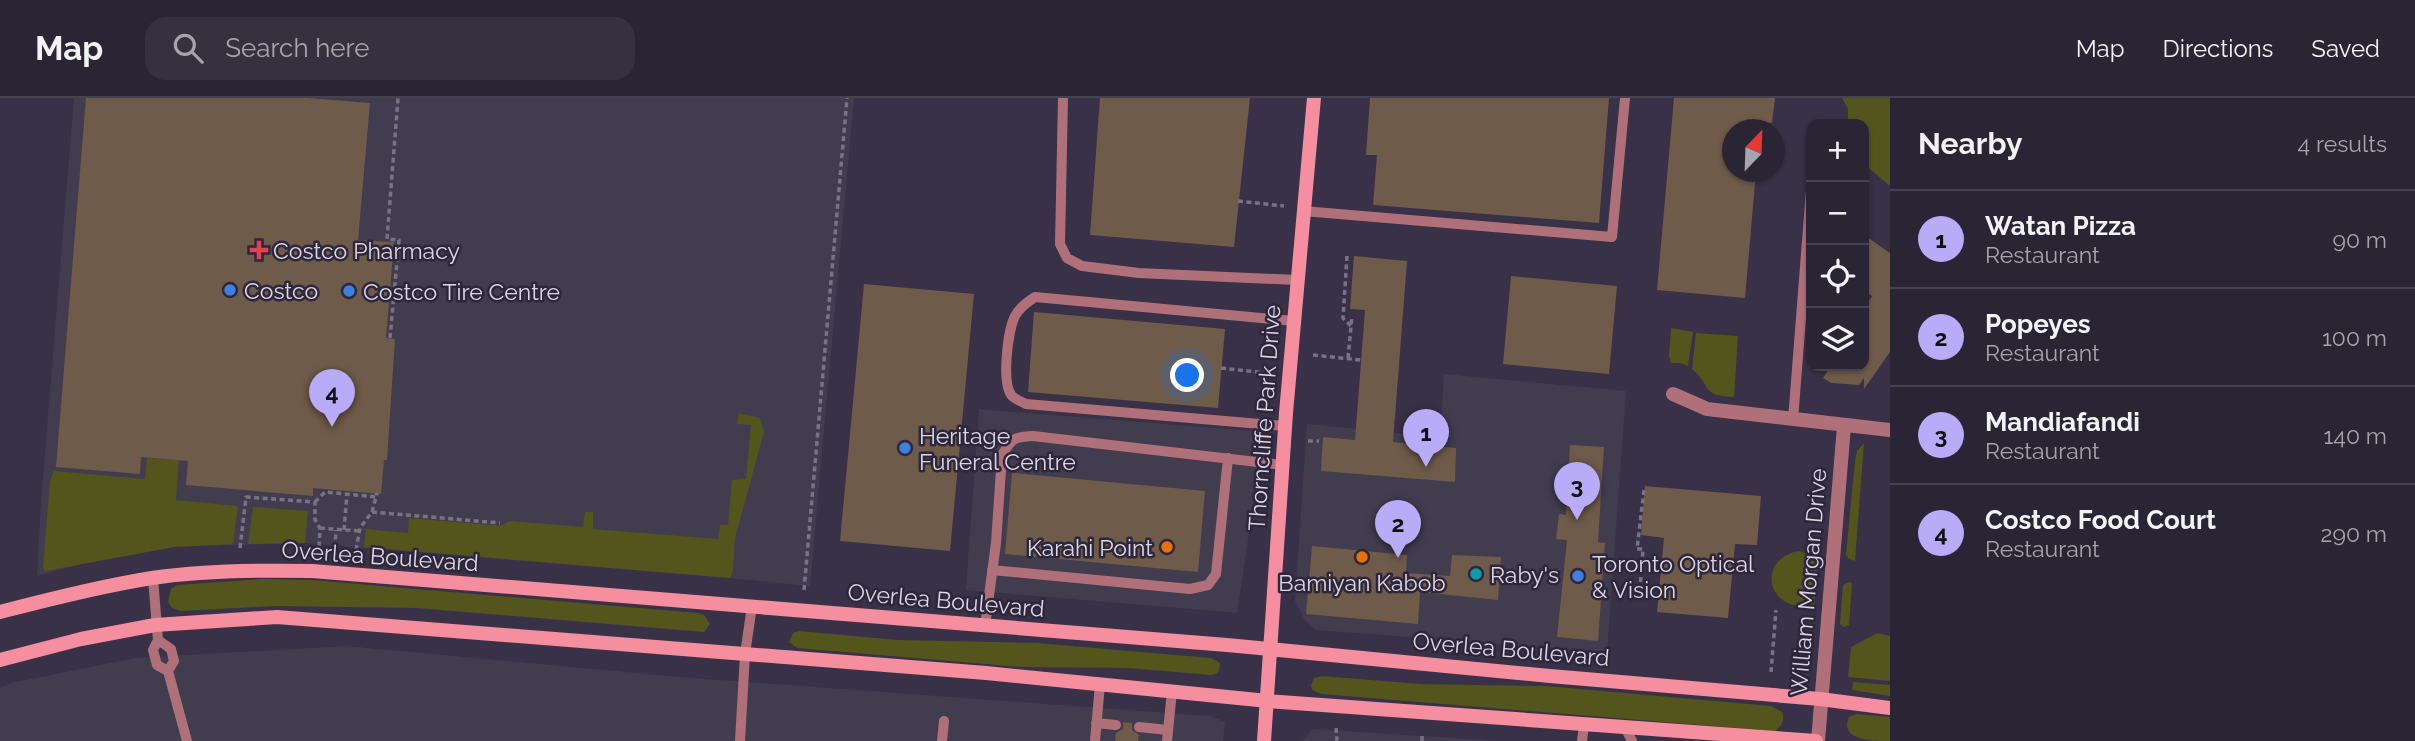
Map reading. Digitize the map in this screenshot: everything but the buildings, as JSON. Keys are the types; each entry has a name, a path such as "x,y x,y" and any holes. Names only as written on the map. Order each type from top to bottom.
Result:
{"main road":[{"name":"Thorncliffe Park Drive","path":"1265,741 1285,426 1314,98"},
{"name":"Overlea Boulevard","path":"0,612 153,578 270,570 312,571 1271,650 1820,699 1890,708"},
{"path":"0,660 81,639 155,625 277,617 986,673 1268,701 1817,741"}],"street":[{"path":"1673,394 1707,410 1890,430"},
{"name":"William Morgan Drive","path":"1817,741 1844,426"}],"lane":[{"path":"1063,98 1060,243 1067,258 1082,267 1139,273 1297,280"},
{"path":"1304,211 1612,237 1625,98"},
{"path":"1793,420 1807,245"},
{"path":"1285,426 1026,404 1012,397 1007,386 1006,362 1014,317 1024,304 1035,297 1294,321"},
{"path":"985,626 1002,455 1016,437 1032,436 1283,465"},
{"path":"992,570 1190,589 1208,585 1216,575 1228,458"},
{"path":"153,578 158,640 153,650 157,665 168,671 187,741"},
{"path":"740,741 745,654 752,606"},
{"path":"158,640 171,649 174,662 168,671"},
{"path":"1095,741 1100,684"},
{"path":"1139,727 1168,735 1172,691"},
{"path":"942,741 944,721"},
{"path":"1096,723 1116,725"},
{"path":"1583,741 1584,726"},
{"path":"1625,727 1632,741"}],"path":[{"path":"390,338 399,240 387,239 398,98"},
{"path":"804,590 847,98"},
{"path":"1238,201 1284,206"},
{"path":"1347,256 1343,318 1351,326"},
{"path":"1348,358 1352,316"},
{"path":"1313,355 1361,359"},
{"path":"1222,368 1289,375"},
{"path":"1308,441 1319,441"},
{"path":"1644,490 1637,549 1643,549 1640,589 1654,589"},
{"path":"319,548 320,528 314,520 315,502 325,492 377,495 372,512 360,531 356,550"},
{"path":"344,530 347,494"},
{"path":"240,548 246,497 315,502"},
{"path":"372,512 500,523"},
{"path":"320,528 360,531"},
{"path":"335,548 336,530"},
{"path":"1771,672 1776,610"},
{"path":"1336,728 1337,741"},
{"path":"1422,734 1422,741"}],"shaded area":[{"path":"74,98 854,98 810,586 305,543 174,547 85,563 37,576"},
{"path":"1842,98 1890,98 1890,186 1869,168 1869,119 1848,119 1848,109"},
{"path":"1671,328 1693,332 1688,366 1671,363"},
{"path":"1696,333 1738,336 1734,397 1711,392 1692,369"},
{"path":"1444,374 1626,391 1607,652 1316,630 1304,619 1295,601 1307,424 1440,437"},
{"path":"979,409 1264,432 1237,613 966,590"},
{"path":"739,413 760,418 764,432 735,538 733,571 730,578 364,547 366,529 408,533 409,518 501,526 509,521 583,527 585,512 593,512 593,529 718,539 720,525 728,525 732,480 746,479 751,425 737,424"},
{"path":"1864,443 1855,561 1846,554 1855,461 1857,451"},
{"path":"147,458 179,460 176,500 238,506 233,544 174,547 45,571 43,568 50,481 54,471 145,479"},
{"path":"253,507 308,511 305,543 248,544"},
{"path":"1799,551 1818,557 1814,606 1797,606 1785,601 1776,594 1772,584 1772,573 1777,564 1786,556"},
{"path":"262,579 311,580 698,613 704,615 710,624 704,632 417,608 276,606 181,611 172,608 168,602 171,589 177,585"},
{"path":"1852,583 1849,625 1844,627 1840,624 1843,585"},
{"path":"799,631 898,640 1037,643 1211,658 1220,663 1219,671 1211,675 1128,668 1021,667 797,648 789,642 793,633"},
{"path":"1877,633 1890,636 1890,681 1848,677 1851,647"},
{"path":"346,646 679,677 1210,716 1225,722 1223,741 0,741 0,688 11,683 135,658"},
{"path":"1322,676 1420,684 1546,686 1771,706 1782,712 1783,720 1775,731 1321,694 1312,690 1311,685 1314,678"},
{"path":"1853,682 1890,685 1890,696 1852,690"},
{"path":"1856,714 1890,717 1890,741 1866,740 1853,735 1847,725 1849,717"},
{"path":"1313,729 1501,741 1302,741"}],"place":[{"name":"Costco Pharmacy","path":"259,250"},
{"name":"Costco","path":"230,290"},
{"name":"Costco Tire Centre","path":"349,291"},
{"name":"Costco Food Court","path":"332,427"},
{"name":"Heritage Funeral Centre","path":"905,448"},
{"name":"Watan Pizza","path":"1426,467"},
{"name":"Mandiafandi","path":"1577,520"},
{"name":"Karahi Point","path":"1167,547"},
{"name":"Bamiyan Kabob","path":"1362,557"},
{"name":"Popeyes","path":"1398,558"},
{"name":"Raby's","path":"1476,574"},
{"name":"Toronto Optical & Vision","path":"1578,576"}]}
